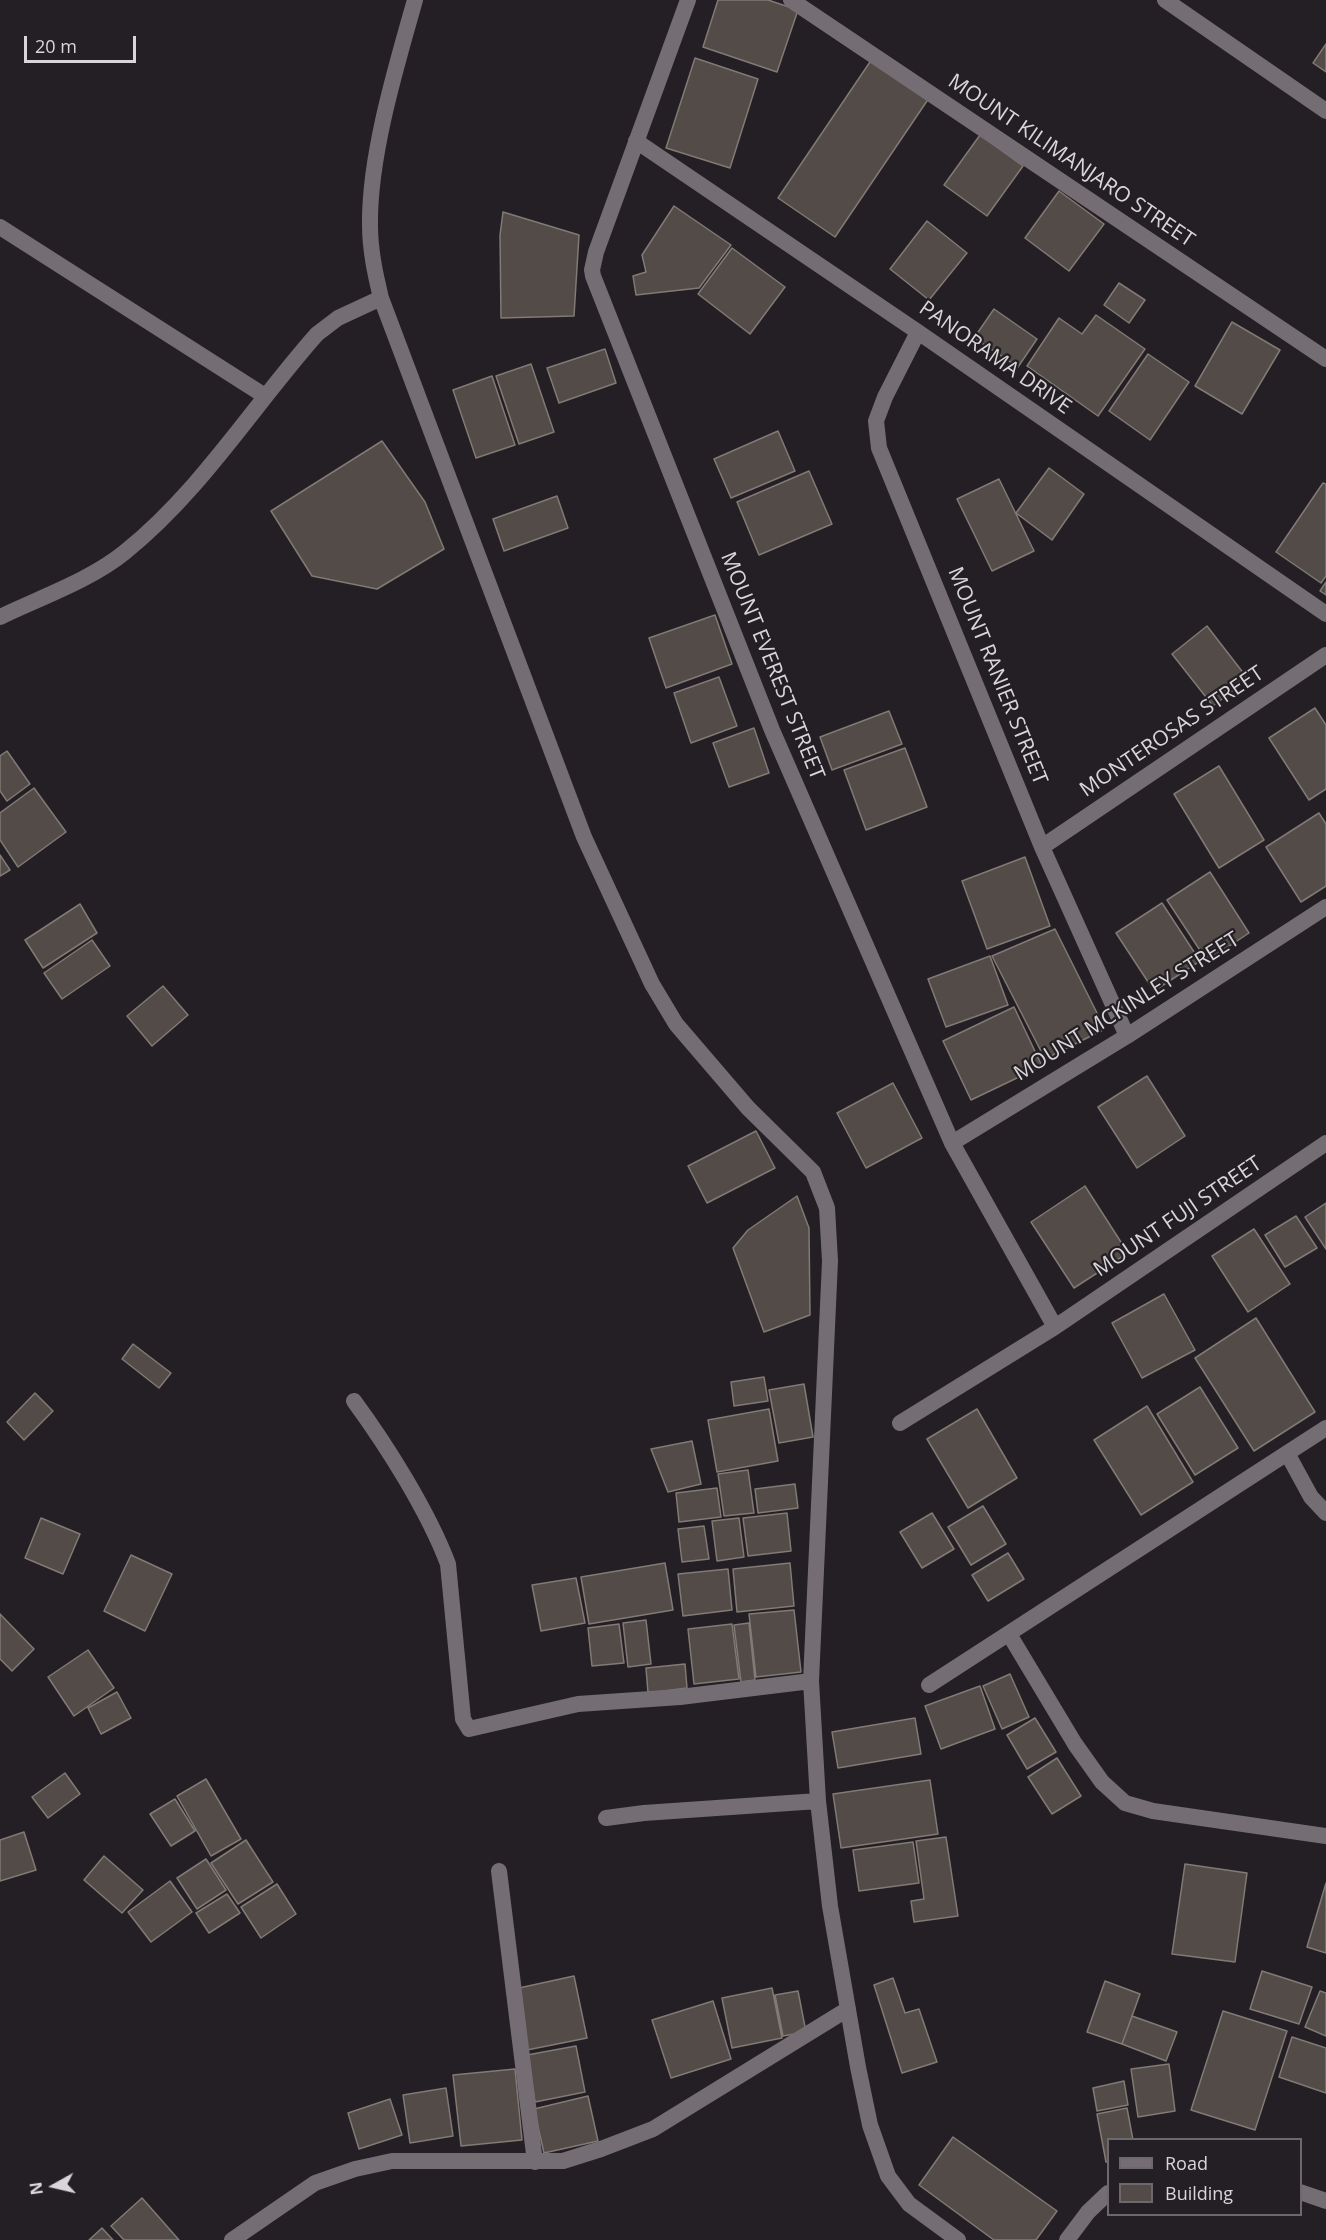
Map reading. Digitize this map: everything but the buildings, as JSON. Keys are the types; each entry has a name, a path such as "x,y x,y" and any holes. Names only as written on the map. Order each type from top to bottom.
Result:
{"street":[{"path":"415,0 383,129 374,179 370,223 372,260 381,298 584,837 652,984 676,1024 748,1108 813,1172 827,1208 830,1261 811,1681 818,1801 830,1906 870,2125 888,2176 909,2204 958,2240"},
{"name":"MOUNT EVEREST STREET","path":"688,0 596,252 593,276 772,730 952,1143 1055,1327"},
{"name":"MOUNT KILIMANJARO STREET","path":"791,0 1326,359"},
{"path":"1164,0 1326,111"},
{"name":"PANORAMA DRIVE","path":"636,141 918,332 1326,614"},
{"path":"0,227 265,396"},
{"path":"0,617 81,578 123,554 172,511 317,334 338,318 381,298"},
{"name":"MOUNT RANIER STREET","path":"918,332 885,397 876,421 879,448 1042,847 1127,1036"},
{"name":"MONTEROSAS STREET","path":"1042,847 1326,655"},
{"name":"MOUNT MCKINLEY STREET","path":"952,1143 1127,1036 1326,907"},
{"name":"MOUNT FUJI STREET","path":"900,1424 1055,1327 1326,1143"},
{"path":"354,1401 419,1505 440,1543 448,1564 463,1719 470,1729 578,1704 680,1697 811,1681"},
{"path":"929,1685 1326,1428"},
{"path":"1287,1453 1311,1497 1326,1512"},
{"path":"1009,1635 1075,1744 1102,1782 1125,1803 1153,1811 1326,1836"},
{"path":"606,1818 644,1813 818,1801"},
{"path":"499,1871 535,2162"},
{"path":"232,2240 315,2183 355,2169 392,2161 563,2162 653,2129 848,2009"},
{"path":"1302,2193 1326,2201"},
{"path":"1067,2240 1088,2212 1107,2194"}]}
